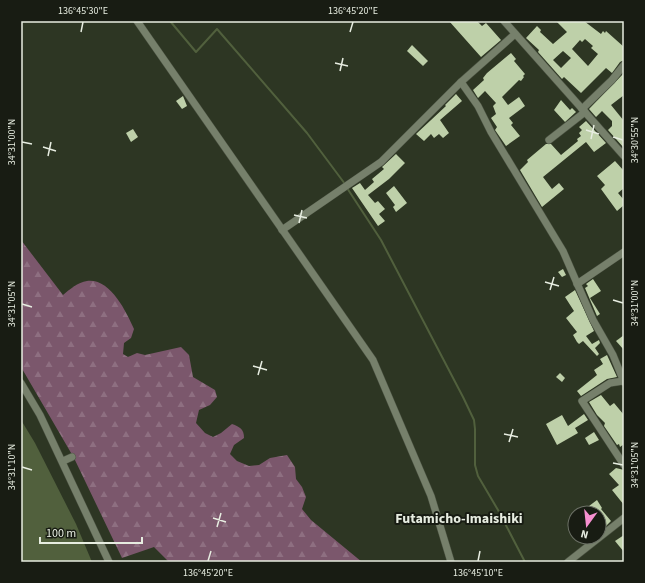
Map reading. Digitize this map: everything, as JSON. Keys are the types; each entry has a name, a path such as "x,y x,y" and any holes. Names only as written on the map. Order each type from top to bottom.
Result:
{"street":[{"path":"137,21 373,360 431,496 451,562"},
{"path":"504,21 624,156"},
{"path":"282,230 381,162 461,82 515,34"},
{"path":"549,140 584,110 624,65"},
{"path":"461,82 478,106 491,132 563,251 593,320 613,355 624,381 610,383 582,401 624,465"},
{"path":"577,284 623,256"},
{"path":"21,383 40,415 109,562"},
{"path":"63,462 72,457"},
{"path":"568,562 624,518"}],"green space":[{"path":"21,240 63,295 77,285 87,281 95,281 110,290 127,313 134,329 131,338 124,343 123,354 128,357 137,353 145,355 181,347 189,355 193,377 215,390 217,397 210,405 199,410 196,423 205,433 213,437 221,433 232,424 239,427 243,432 244,438 234,445 230,454 237,461 249,466 259,465 270,458 287,455 295,467 296,479 302,487 306,497 302,509 311,520 362,562 169,562 154,547 122,558 74,458 21,367"}],"shaded area":[{"path":"21,420 35,443 76,524 92,562 21,562"}],"building":[{"path":"449,21 477,21 482,26 486,23 501,40 481,57"},
{"path":"556,21 584,21 601,34 603,31 605,33 606,31 624,47 624,60 620,62 612,73 606,68 581,93 564,77 562,79 538,52 539,50 526,38 537,26 541,30 540,32 553,44 567,32","holes":["585,39 593,46 591,48 598,54 588,66 572,49 580,40 582,42","563,51 571,58 561,68 553,60"]},
{"path":"412,45 428,61 423,66 407,51"},
{"path":"511,53 516,59 514,61 525,74 521,81 519,80 502,97 508,105 519,97 525,106 509,118 513,123 511,125 520,136 506,146 495,130 497,127 491,118 496,114 493,106 496,103 485,91 478,98 473,90 484,80 483,78 487,73"},
{"path":"624,73 624,95 611,105 624,121 624,148 608,130 612,126 612,121 602,111 596,117 589,109"},
{"path":"456,94 462,101 440,120 449,133 443,138 439,134 434,138 431,134 424,141 416,134 446,106 445,105"},
{"path":"183,96 187,106 182,109 176,101"},
{"path":"561,100 570,110 572,108 576,112 565,122 554,110"},
{"path":"586,121 606,143 594,152 586,142 543,177 552,189 559,183 564,189 542,207 520,170 528,162 527,160 546,144 551,144 561,155 578,141 577,139 581,136 579,133 582,130 579,127"},
{"path":"133,129 138,137 131,142 126,133"},
{"path":"396,154 405,163 389,179 368,195 375,203 378,201 385,209 379,214 385,221 378,226 352,188 360,183 365,190 374,182 372,179 384,169 382,167"},
{"path":"615,161 624,171 624,188 618,193 624,200 624,205 617,211 601,189 605,185 597,176"},
{"path":"394,186 407,203 396,212 393,207 395,205 386,193"},
{"path":"563,269 566,275 562,277 558,272"},
{"path":"593,279 601,291 590,298 600,314 597,316 585,288 588,286 586,284"},
{"path":"575,290 594,331 586,336 592,344 599,340 600,343 595,348 599,354 597,356 583,341 579,344 577,342 573,335 577,332 566,318 574,311 565,297"},
{"path":"624,335 624,350 616,341"},
{"path":"607,355 617,377 607,379 581,396 577,391 597,375 594,370 603,364 600,359"},
{"path":"560,373 565,378 562,382 556,377"},
{"path":"601,395 610,406 614,403 624,415 624,444 620,447 619,444 617,445 604,426 605,423 597,415 589,402"},
{"path":"584,414 588,420 575,428 578,433 557,445 546,424 562,415 568,426"},
{"path":"594,432 599,440 589,445 585,438"},
{"path":"616,468 624,470 624,505 612,490 619,485 609,474"},
{"path":"597,500 600,505 590,505"},
{"path":"607,516 611,521 607,525"},
{"path":"624,535 624,552 615,541"}],"waterway":[{"path":"170,21 196,52 217,29 307,133 345,184"},
{"path":"347,188 381,240 474,420 475,465 478,476 498,510 525,562"}],"district":[{"name":"Futamicho-Imaishiki","path":"459,518"}]}
